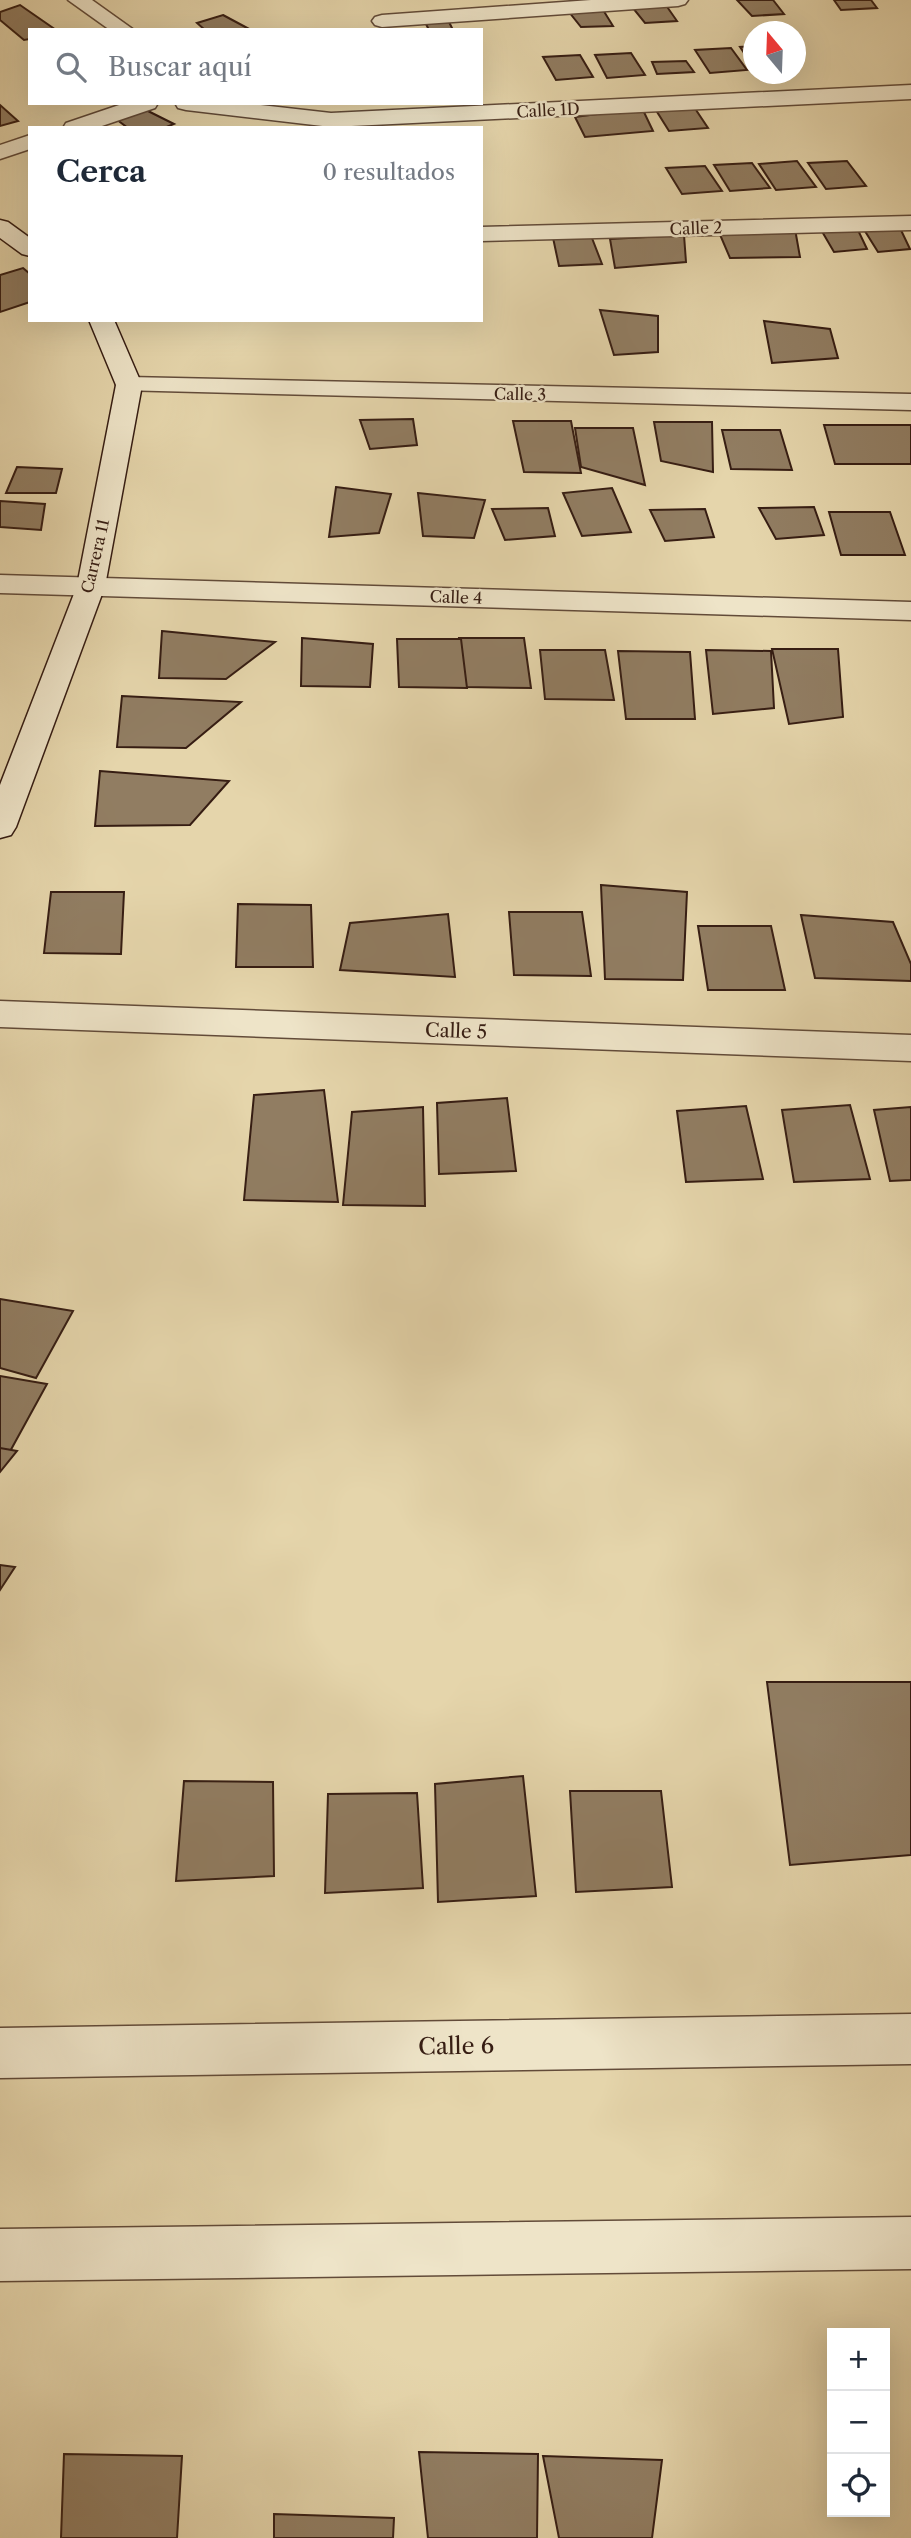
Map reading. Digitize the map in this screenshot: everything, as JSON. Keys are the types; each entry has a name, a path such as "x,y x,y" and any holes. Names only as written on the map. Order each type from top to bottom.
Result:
{"street":[{"path":"78,0 121,28"},
{"path":"363,28 438,0"},
{"path":"382,21 678,0"},
{"name":"Calle 1D","path":"203,105 331,120 911,92"},
{"path":"80,126 141,105"},
{"path":"0,152 28,143"},
{"name":"Calle 2","path":"483,234 911,223"},
{"path":"0,227 28,246"},
{"path":"102,322 129,386"},
{"name":"Calle 3","path":"129,386 911,402"},
{"name":"Carrera 11","path":"0,827 91,586 129,386"},
{"name":"Calle 4","path":"0,584 911,611"},
{"name":"Calle 5","path":"0,1014 911,1048"},
{"name":"Calle 6","path":"0,2053 911,2039"},
{"path":"0,2255 911,2244"}],"building":[{"path":"737,0 773,0 784,14 752,16"},
{"path":"834,0 871,0 877,8 841,10"},
{"path":"663,1 677,21 645,23 628,2"},
{"path":"20,5 53,28 28,28 28,39 24,40 0,20 0,12"},
{"path":"600,5 613,26 581,27 565,7"},
{"path":"223,15 247,28 203,28 197,23"},
{"path":"448,20 452,28 428,28 425,22"},
{"path":"731,48 743,64 743,70 710,73 695,50"},
{"path":"631,53 645,75 607,78 595,55"},
{"path":"580,55 593,77 556,80 543,57"},
{"path":"686,61 694,72 657,74 652,62"},
{"path":"692,104 708,128 669,131 654,107"},
{"path":"0,105 18,121 0,126"},
{"path":"642,108 653,131 585,137 575,117"},
{"path":"144,109 174,124 125,126 116,119"},
{"path":"797,161 816,187 776,190 759,164"},
{"path":"847,161 866,186 826,189 808,163"},
{"path":"752,163 770,188 730,191 714,165"},
{"path":"705,166 722,191 682,194 666,168"},
{"path":"820,228 857,228 867,249 834,252"},
{"path":"863,228 900,228 910,249 878,252"},
{"path":"795,229 800,257 730,258 718,230"},
{"path":"552,233 590,233 602,264 559,266"},
{"path":"684,235 686,262 615,268 610,239"},
{"path":"23,268 28,272 28,303 0,312 0,275"},
{"path":"600,310 658,316 658,352 614,355"},
{"path":"764,321 830,329 838,358 772,363"},
{"path":"413,419 417,445 370,449 360,420"},
{"path":"513,421 571,421 581,473 524,472"},
{"path":"654,422 712,422 713,472 661,461"},
{"path":"824,425 911,425 911,464 835,464"},
{"path":"575,428 633,428 645,485 581,467"},
{"path":"722,430 780,430 792,470 731,469"},
{"path":"17,467 62,469 56,493 6,493"},
{"path":"336,487 391,494 379,533 329,537"},
{"path":"612,488 631,532 582,536 563,493"},
{"path":"418,493 485,500 474,538 423,536"},
{"path":"0,501 45,504 41,530 0,527"},
{"path":"814,507 824,535 776,539 759,508"},
{"path":"548,508 555,536 505,540 492,509"},
{"path":"705,509 714,537 665,541 650,510"},
{"path":"829,512 890,512 905,555 841,555"},
{"path":"162,631 275,642 226,679 159,678"},
{"path":"302,638 373,644 370,687 301,686"},
{"path":"459,638 524,638 531,688 463,687"},
{"path":"397,639 461,639 467,688 399,687"},
{"path":"772,649 838,649 843,717 789,724"},
{"path":"540,650 605,650 614,700 545,699"},
{"path":"706,650 771,651 774,708 713,714"},
{"path":"618,651 690,652 695,719 626,719"},
{"path":"122,696 241,702 186,748 117,747"},
{"path":"100,771 229,781 190,825 95,826"},
{"path":"601,885 687,892 683,980 605,979"},
{"path":"51,892 124,892 121,954 44,953"},
{"path":"238,904 311,905 313,967 236,967"},
{"path":"509,912 582,912 591,976 514,975"},
{"path":"448,914 455,977 340,970 350,923"},
{"path":"801,915 893,922 911,964 911,981 815,978"},
{"path":"698,926 771,926 785,990 708,990"},
{"path":"324,1090 338,1202 244,1200 254,1095"},
{"path":"507,1098 516,1171 439,1174 437,1103"},
{"path":"850,1105 870,1179 794,1182 782,1110"},
{"path":"746,1106 763,1179 686,1182 677,1111"},
{"path":"423,1107 425,1206 343,1205 352,1112"},
{"path":"911,1107 911,1180 890,1181 874,1110"},
{"path":"0,1299 73,1311 36,1378 0,1368"},
{"path":"0,1376 47,1384 8,1455 0,1453"},
{"path":"0,1448 17,1451 0,1472"},
{"path":"0,1565 15,1567 0,1590"},
{"path":"767,1682 911,1682 911,1855 790,1865"},
{"path":"523,1776 536,1896 438,1902 435,1784"},
{"path":"184,1781 273,1782 274,1876 176,1881"},
{"path":"570,1791 661,1791 672,1887 576,1892"},
{"path":"417,1793 423,1888 325,1893 328,1794"},
{"path":"419,2452 538,2454 537,2538 428,2538"},
{"path":"64,2454 182,2456 177,2538 61,2538"},
{"path":"543,2456 662,2460 652,2538 559,2538"},
{"path":"274,2514 394,2518 393,2538 274,2538"}]}
